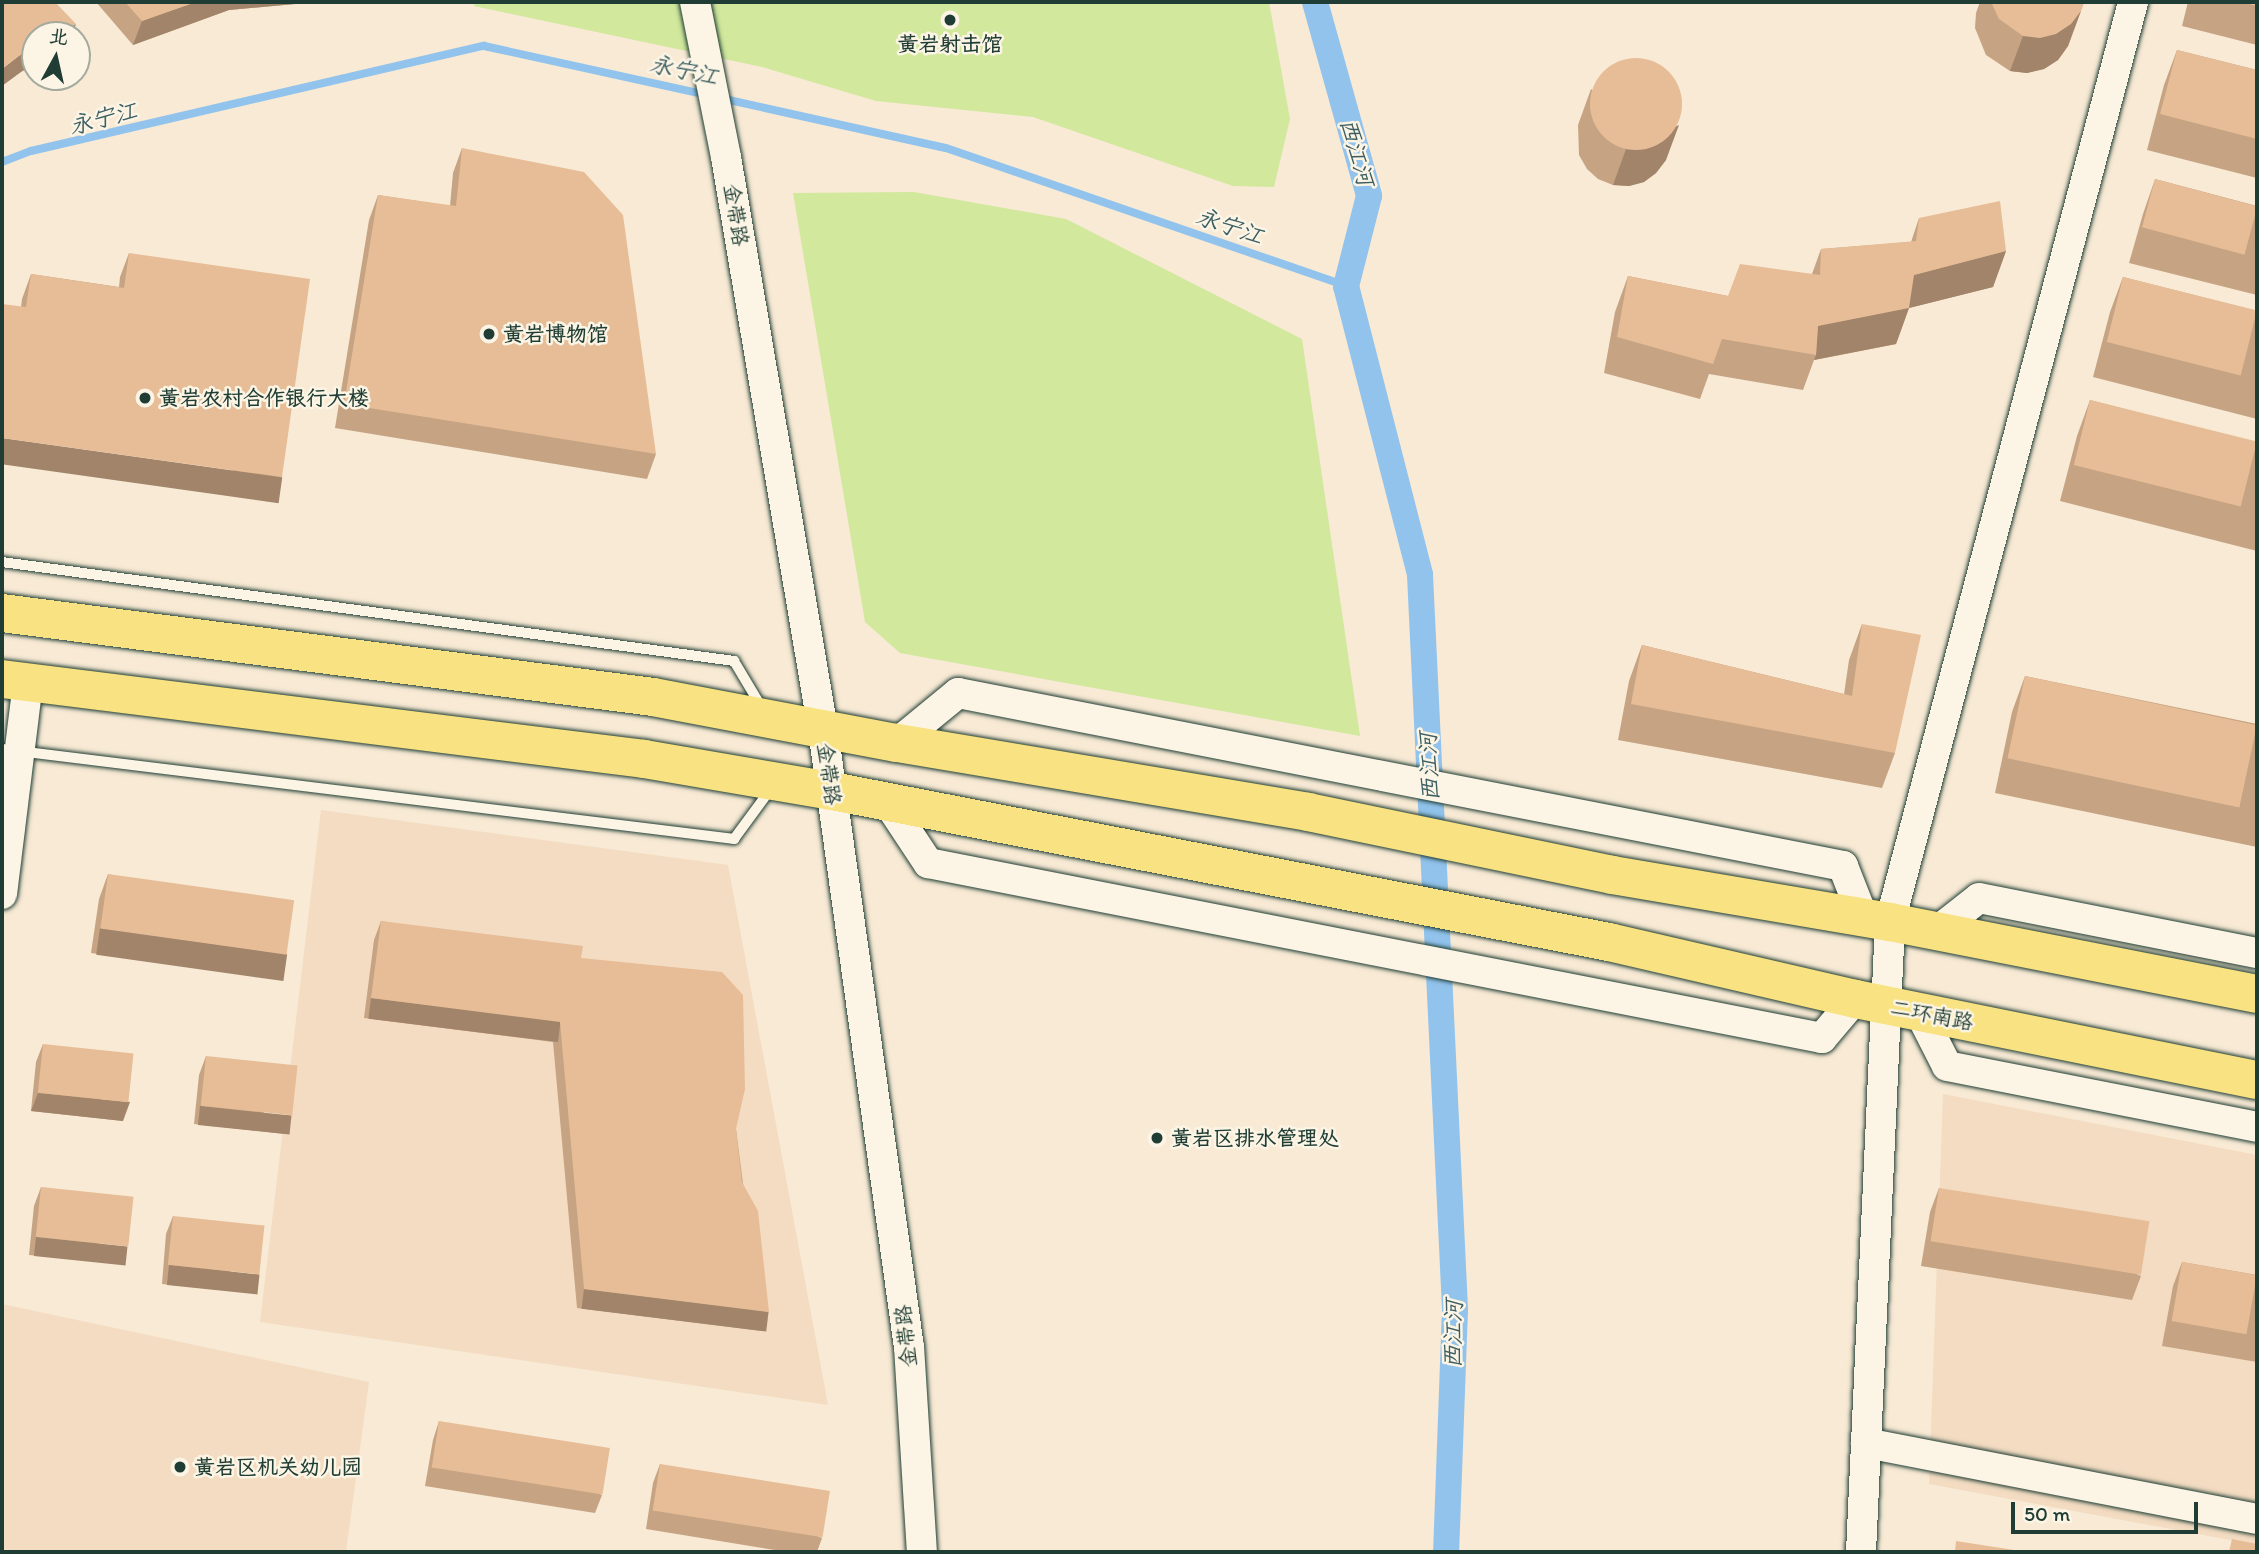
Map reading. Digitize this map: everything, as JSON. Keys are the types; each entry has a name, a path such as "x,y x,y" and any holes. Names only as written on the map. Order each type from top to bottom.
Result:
{"highway":[{"path":"2,613 653,697 897,743 1308,812 1612,875 1937,931 2257,994"},
{"name":"二环南路","path":"15,681 644,759 832,791 1609,942 1887,1006 2257,1080"}],"street":[{"path":"1861,1552 1887,1006 1877,920 2133,2"},
{"name":"金带路","path":"696,8 726,157 832,791 909,1347 922,1552"},
{"path":"2,894 15,681"},
{"path":"897,743 958,693 1843,866 1877,920"},
{"path":"889,804 928,863 1822,1038 1887,1006"},
{"path":"1937,931 1979,898 2257,953"},
{"path":"1887,1006 1947,1066 2257,1127"},
{"path":"1866,1443 2257,1519"}],"lane":[{"path":"2,562 734,660 768,719"},
{"path":"11,750 734,839 776,782"}],"shaded area":[{"path":"321,810 728,865 828,1405 260,1322"},
{"path":"1943,1094 2257,1155 2257,1545 1929,1484"},
{"name":"黄岩区机关幼儿园","path":"2,1304 369,1382 346,1552 2,1552"}],"green space":[{"path":"475,2 1269,2 1290,119 1274,187 1233,186 1033,117 876,101 762,67 474,6"},
{"path":"914,192 1066,219 1302,339 1360,736 900,653 865,622 793,193"}],"building":[{"path":"2,2 55,2 73,21 21,21 21,54 2,69"},
{"path":"125,2 196,2 142,21"},
{"path":"1991,2 2084,2 2071,24 2056,34 2040,38 2023,36 1999,19"},
{"path":"2241,2 2257,2 2257,6"},
{"path":"2177,50 2257,70 2257,139 2160,114"},
{"path":"1636,58 1654,61 1669,71 1679,86 1682,104 1679,122 1669,137 1654,147 1636,150 1618,147 1603,137 1593,122 1590,104 1593,86 1603,71 1618,61"},
{"name":"黄岩博物馆","path":"462,148 584,172 623,215 656,454 344,404 378,195 456,206"},
{"path":"2155,179 2257,206 2244,255 2142,227"},
{"path":"2000,201 2006,251 1914,275 1909,308 1818,326 1816,355 1722,339 1713,364 1617,337 1628,276 1728,296 1740,264 1820,275 1821,249 1916,241 1919,218"},
{"name":"黄岩农村合作银行大楼","path":"129,253 310,279 282,477 2,438 2,304 26,307 31,274 124,288"},
{"path":"2123,277 2257,310 2241,375 2107,342"},
{"path":"2090,400 2257,442 2241,507 2074,465"},
{"path":"1862,624 1921,635 1895,753 1631,704 1642,645 1852,696"},
{"path":"2025,676 2257,725 2239,807 2008,758"},
{"path":"108,874 294,900 287,955 100,928"},
{"path":"381,921 583,946 581,958 722,972 743,995 745,1089 736,1129 742,1182 758,1211 769,1312 584,1289 560,1022 371,998"},
{"path":"43,1044 134,1054 128,1102 38,1093"},
{"path":"206,1056 297,1066 292,1115 201,1106"},
{"path":"41,1187 133,1197 128,1246 36,1237"},
{"path":"1939,1188 2149,1221 2141,1275 1931,1241"},
{"path":"173,1216 264,1226 259,1274 168,1265"},
{"path":"2182,1262 2257,1275 2246,1334 2172,1321"},
{"path":"439,1421 610,1448 603,1494 432,1467"},
{"path":"660,1464 830,1491 823,1537 653,1510"},
{"path":"2232,1539 2257,1544 2257,1552 2229,1552"},
{"path":"1956,1541 2027,1552 1955,1552"}],"waterway":[{"name":"西江河","path":"1315,2 1369,196 1346,286 1420,575 1455,1309 1446,1552"},
{"name":"永宁江","path":"2,162 31,151 484,46 707,95"},
{"name":"永宁江","path":"720,98 946,148 1346,286"}],"place":[{"name":"黄岩射击馆","path":"950,20"},
{"name":"黄岩博物馆","path":"489,334"},
{"name":"黄岩农村合作银行大楼","path":"145,398"},
{"name":"黄岩区排水管理处","path":"1157,1138"},
{"name":"黄岩区机关幼儿园","path":"180,1467"}]}
